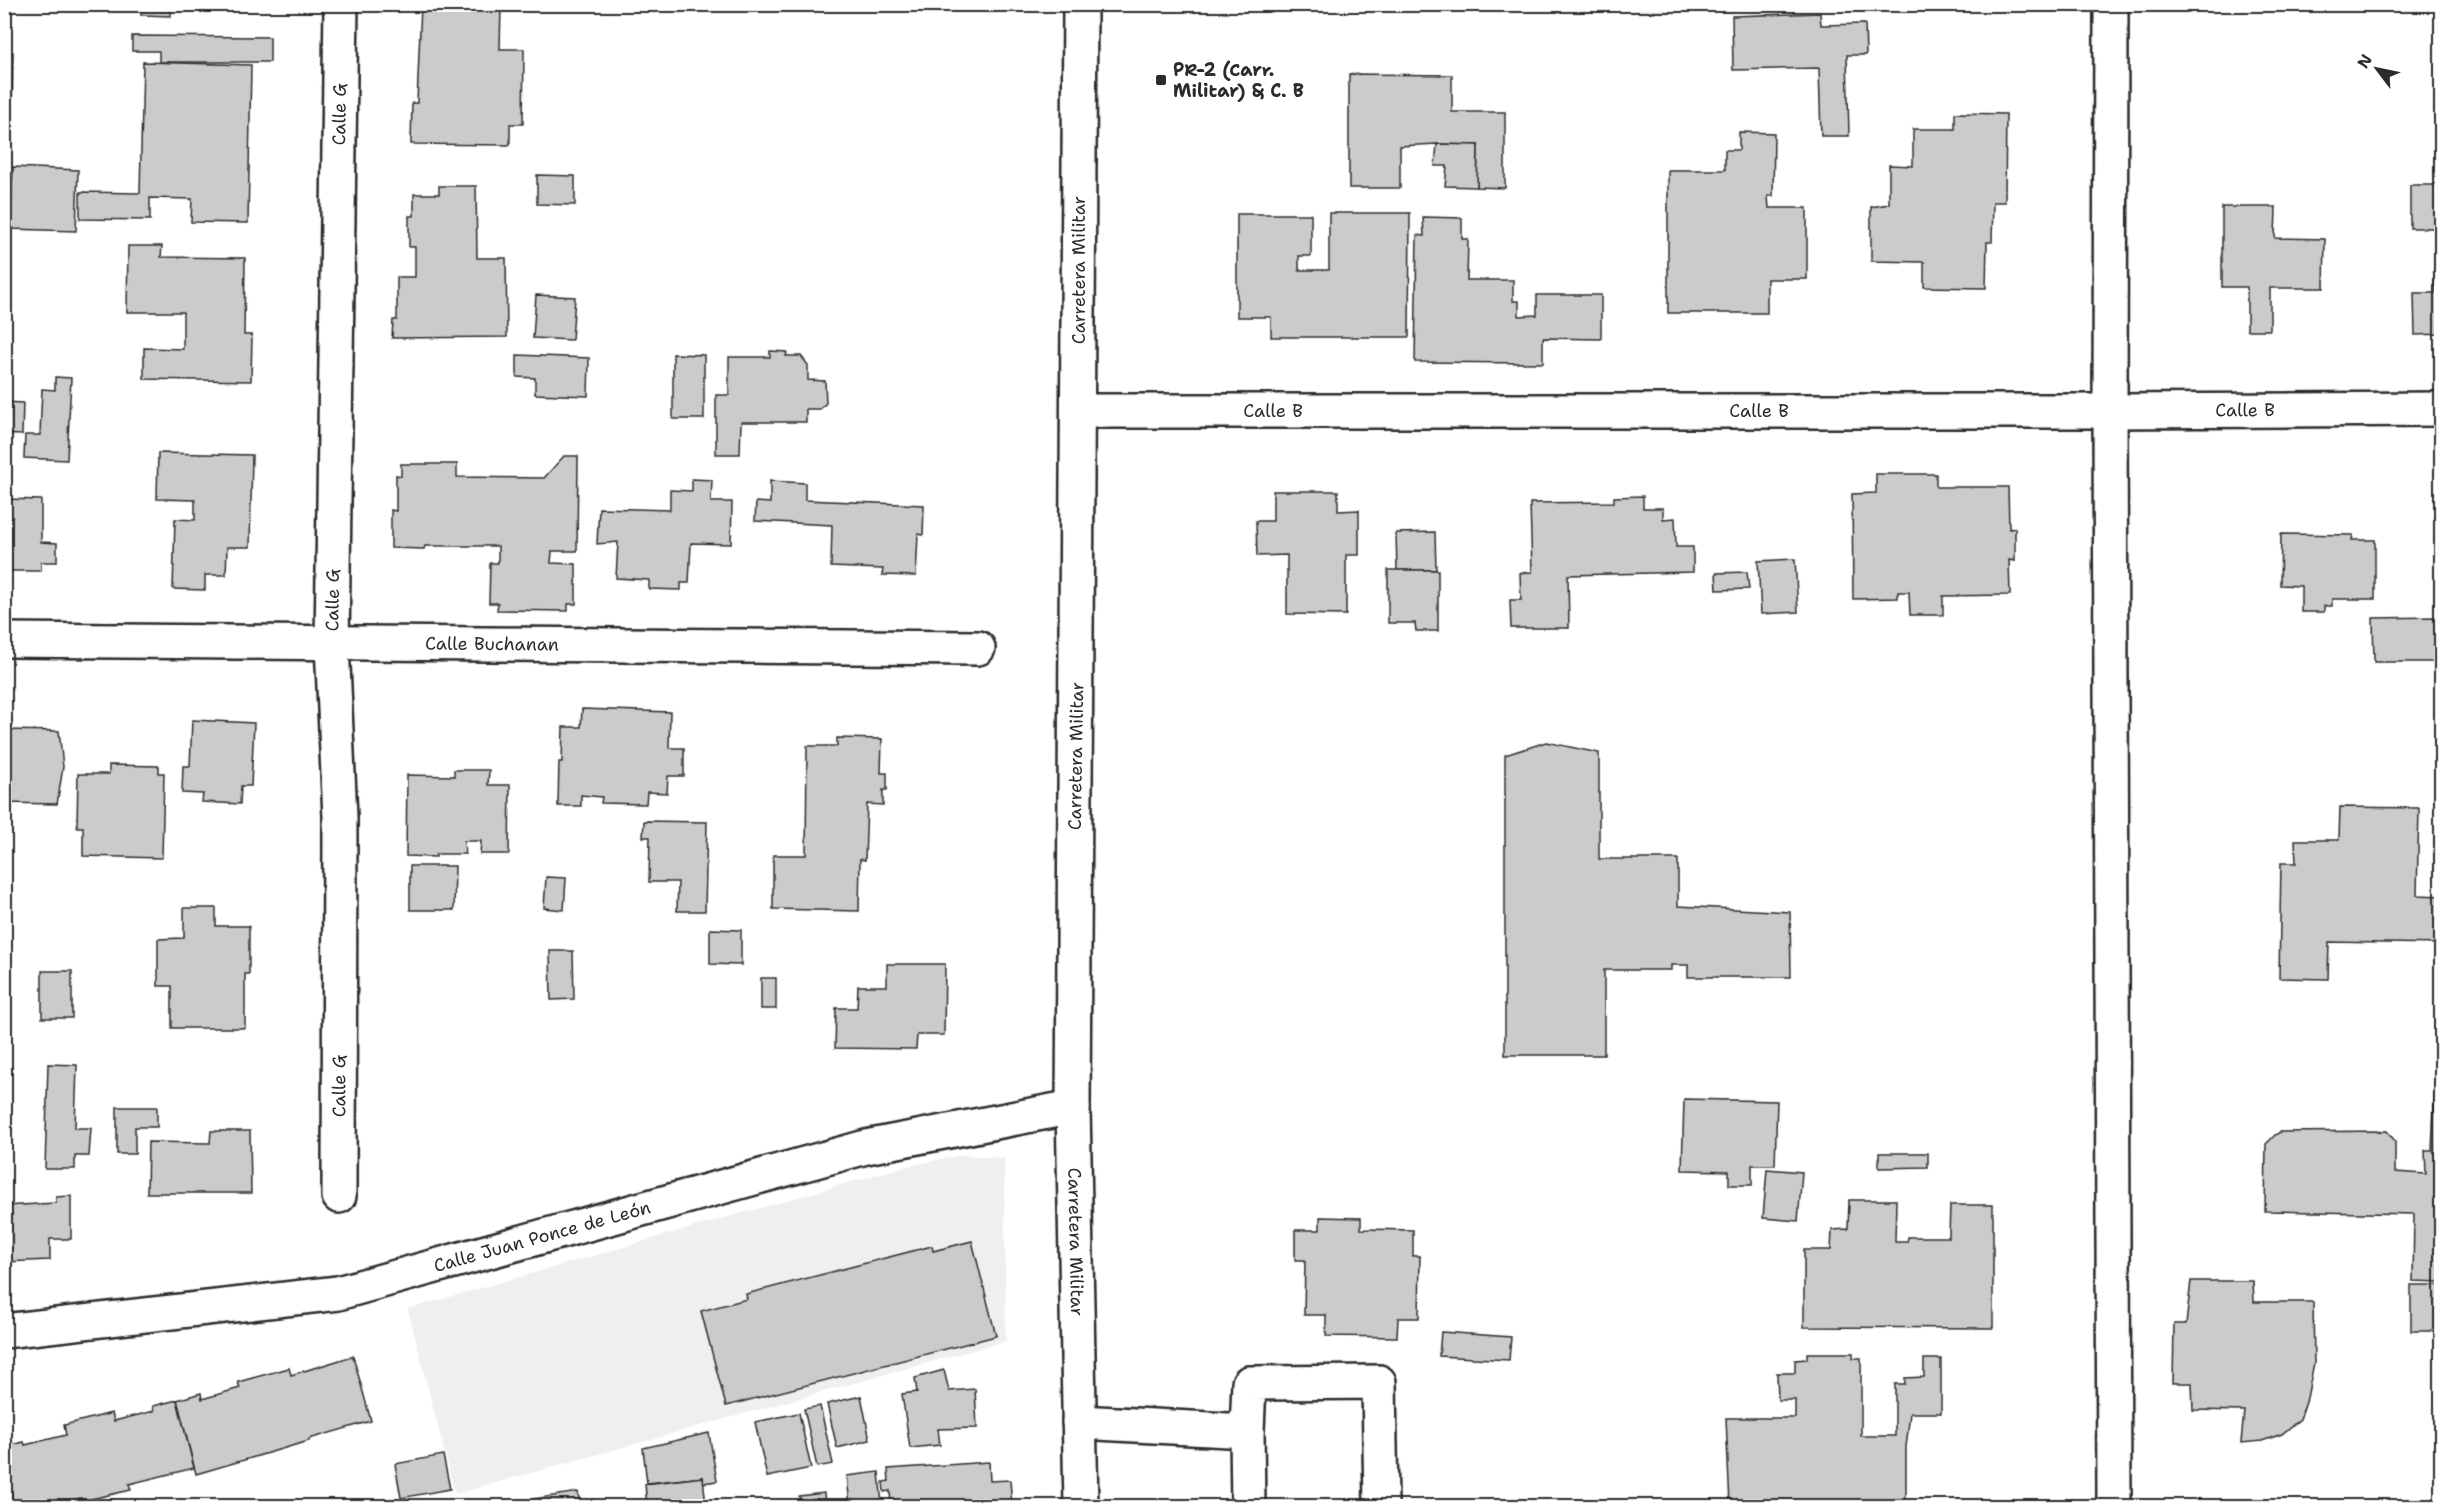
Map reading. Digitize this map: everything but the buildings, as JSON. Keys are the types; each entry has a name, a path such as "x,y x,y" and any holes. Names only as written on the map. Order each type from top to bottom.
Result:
{"street":[{"name":"Calle G","path":"339,1196 340,817 332,644 341,4"},
{"name":"Carretera Militar","path":"1080,4 1073,1107 1081,1506"},
{"path":"2111,4 2110,411 2114,1506"},
{"name":"Calle B","path":"1078,411 2442,409"},
{"name":"Calle Buchanan","path":"4,640 978,648"},
{"name":"Calle Juan Ponce de León","path":"4,1331 338,1293 866,1147 1073,1107"},
{"path":"1248,1506 1249,1383 1379,1382 1382,1506"},
{"path":"1079,1422 1247,1431"}],"shaded area":[{"path":"1617,4 2080,5 2080,8 1617,12"},
{"path":"962,1155 1004,1158 1006,1341 455,1494 408,1309 903,1167"}],"place":[{"name":"PR-2 (Carr. Militar) & C. B","path":"1161,80"}]}
